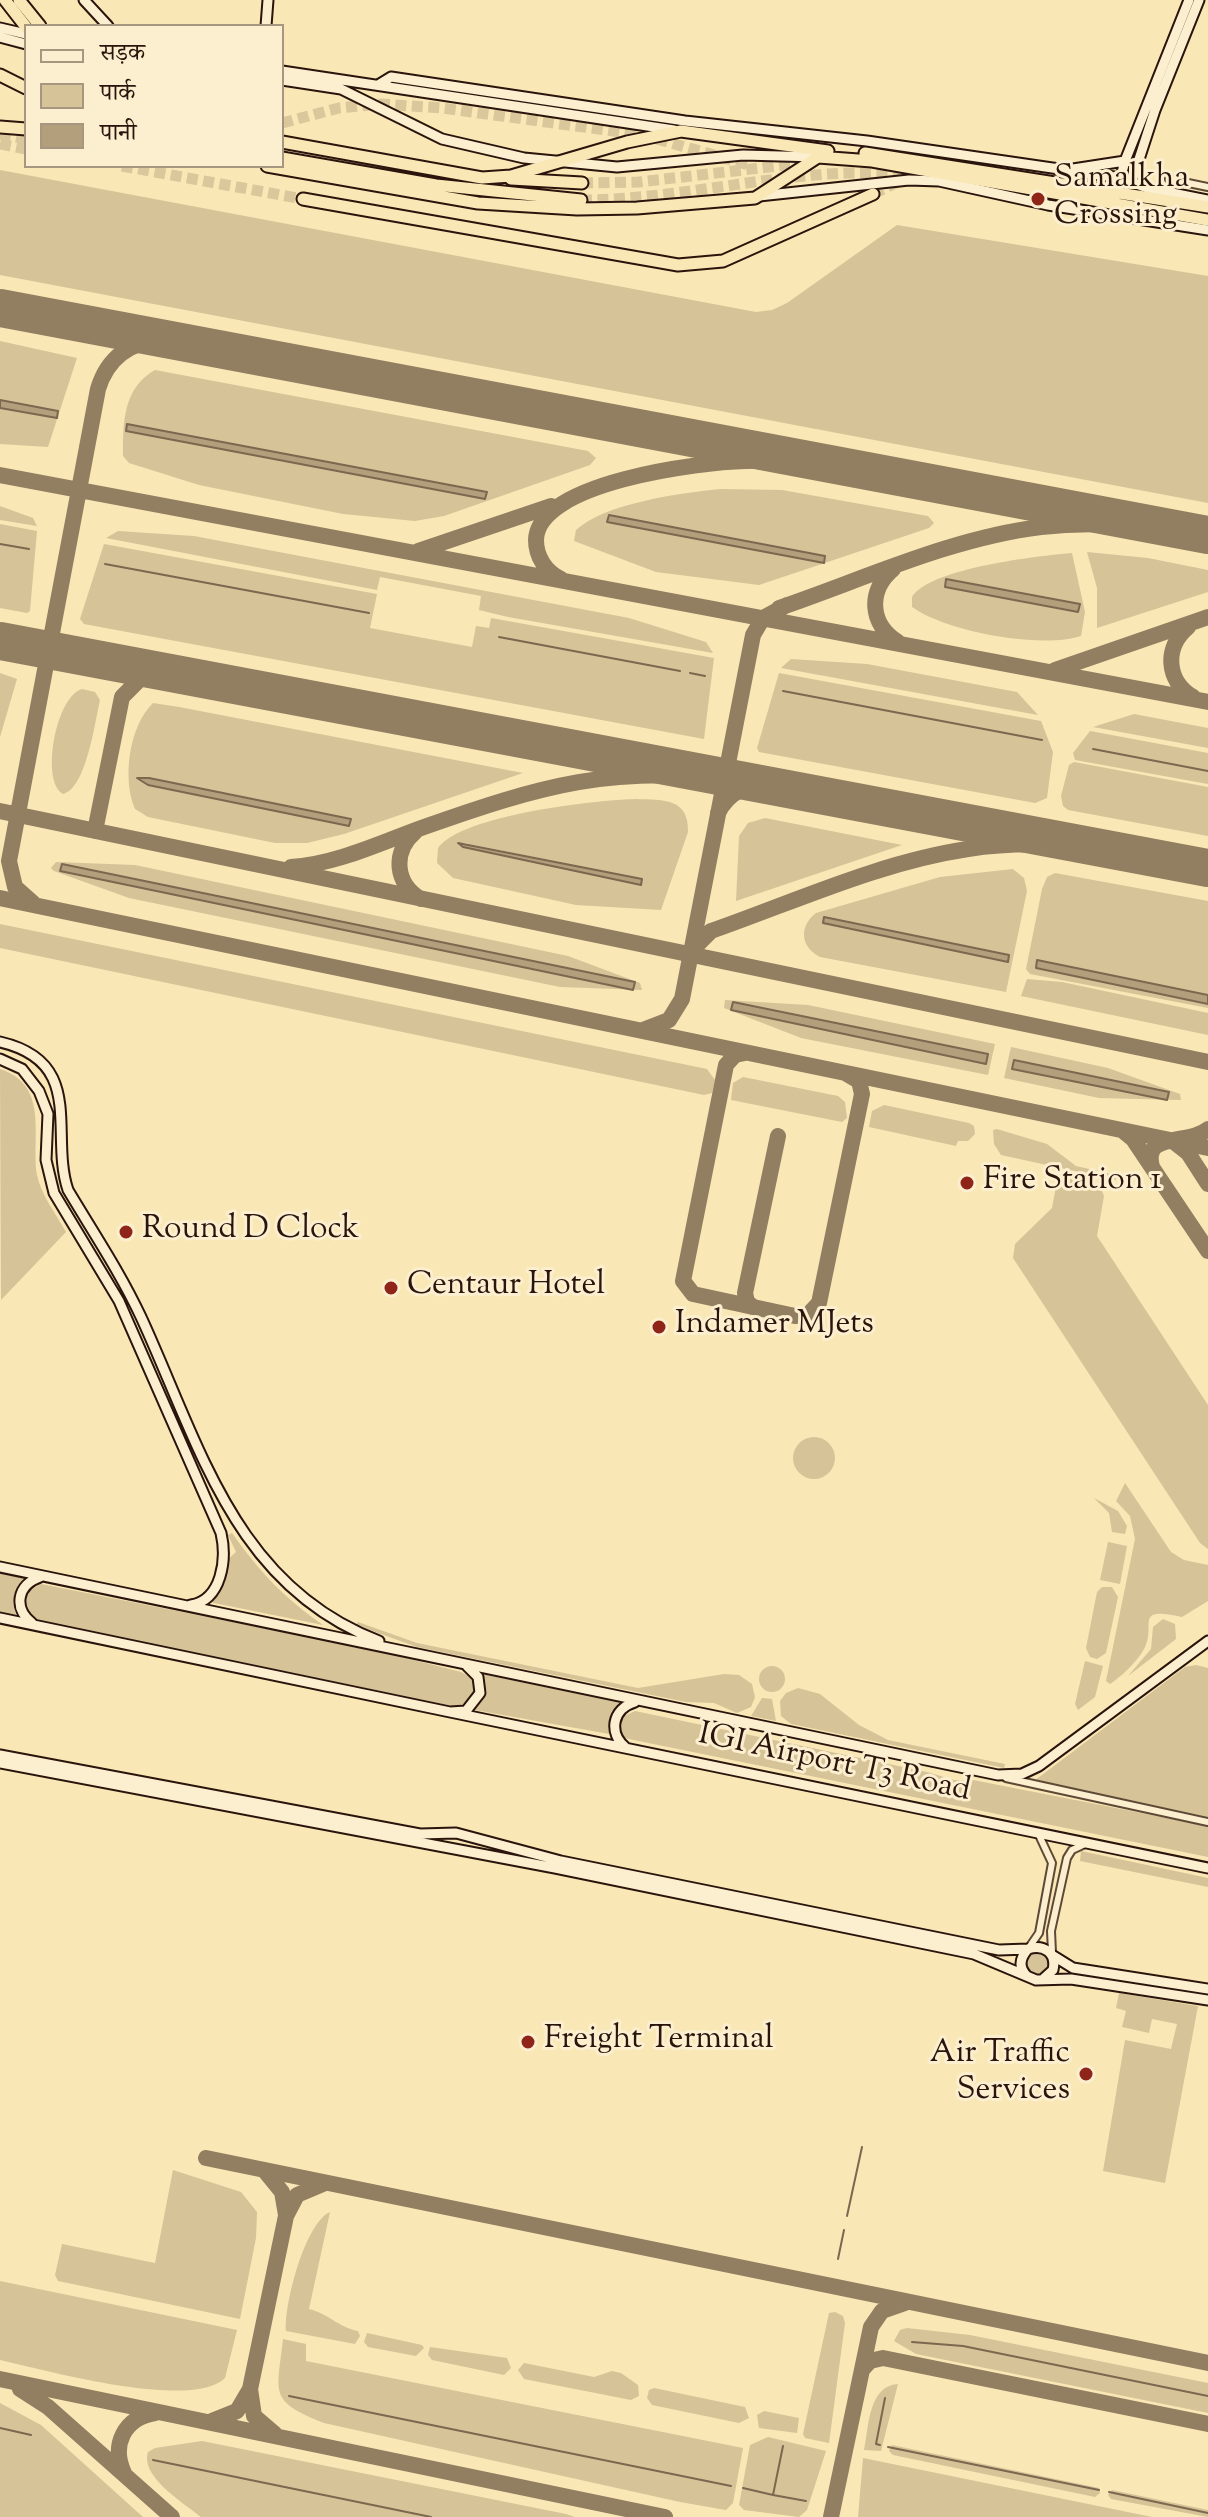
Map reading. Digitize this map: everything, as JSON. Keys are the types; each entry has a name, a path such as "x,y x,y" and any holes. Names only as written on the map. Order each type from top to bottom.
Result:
{"highway":[{"path":"5,0 24,24"},
{"path":"19,0 38,24"},
{"path":"0,75 24,87"},
{"path":"0,127 24,129"},
{"path":"482,178 511,176 627,142 681,131 805,149 873,154 1123,195 1208,220"},
{"path":"284,142 482,178 582,183"},
{"path":"278,168 406,192 529,208 637,208 759,196 818,157 872,161 1208,207"},
{"path":"284,158 436,185 581,200"},
{"path":"303,199 650,262 701,265 773,241 873,194"}],"main road":[{"path":"84,0 106,24"},
{"path":"266,24 268,0"},
{"path":"1123,195 1121,178 1125,161 1190,0"},
{"path":"1123,195 1155,110 1190,0"},
{"path":"0,28 24,34"},
{"path":"0,37 24,43"},
{"path":"284,71 681,131"},
{"path":"378,85 391,77 1121,178"},
{"path":"284,80 341,89 442,139 560,163 617,167 686,163 743,155 818,157"},
{"path":"587,117 588,105"},
{"path":"1053,170 1125,161"},
{"path":"759,196 909,180 939,181 1048,205 1208,230"},
{"path":"1123,195 1208,200"},
{"path":"0,1042 18,1047 39,1061 57,1089 64,1128 62,1173 68,1190 130,1295 220,1495 245,1538 274,1573 315,1608 359,1634 405,1651"},
{"path":"0,1059 22,1069 39,1091 48,1114 46,1160 54,1193 119,1301 221,1533 223,1549 214,1591 205,1601 185,1605"},
{"path":"0,1567 998,1775 1022,1774 1039,1766 1207,1642"},
{"path":"39,1626 24,1617 21,1593 32,1580 49,1577"},
{"path":"0,1618 39,1626"},
{"name":"IGI Airport T3 Road","path":"39,1626 1208,1868"},
{"path":"450,1712 466,1711 480,1693 474,1671 460,1663"},
{"path":"633,1751 619,1741 614,1725 616,1717 627,1704 643,1702"},
{"path":"0,1755 432,1835 469,1852"},
{"path":"0,1763 469,1852 974,1954 1042,1980 1071,1979 1208,2000"},
{"path":"432,1835 456,1833 561,1861 999,1950 1044,1948 1073,1968 1208,1989"},
{"path":"1027,1976 1021,1962 1028,1949"},
{"path":"1042,1980 1053,1970 1052,1955"}],"street":[{"path":"1169,179 1208,187"},
{"path":"998,1775 1036,1787 1208,1822"},
{"path":"1028,1949 1039,1933 1052,1863 1037,1833"},
{"path":"1052,1955 1051,1931 1067,1858 1072,1850 1089,1843"}],"green space":[{"path":"0,170 756,312 772,310 787,303 897,225 1208,276 1208,503 0,275"},
{"path":"0,341 77,358 48,447 0,444 0,408 56,418 58,411 0,400"},
{"path":"155,370 588,451 596,458 590,465 444,516 415,521 343,514 199,485 129,463 123,456 127,407 136,386","holes":["128,424 486,492 126,431"]},
{"path":"721,489 782,490 928,516 934,523 929,528 759,585 656,572 574,541 576,530 624,506","holes":["609,516 825,556 823,563 608,522"]},
{"path":"0,506 33,518 37,526 0,520"},
{"path":"0,524 37,531 30,611 27,613 0,608"},
{"path":"118,531 194,536 629,618 706,642 713,653 479,610 481,596 380,577 377,590 106,538"},
{"path":"104,544 377,594 370,628 472,647 476,626 489,628 491,618 714,658 704,739 84,624 80,619"},
{"path":"1087,552 1148,558 1208,570 1208,592 1097,628 1097,588"},
{"path":"1072,553 1085,612 1081,636 1043,640 995,636 948,624 912,607 912,597 940,578 986,565","holes":["947,579 1079,604 945,586"]},
{"path":"791,659 867,664 1017,692 1038,715 781,668"},
{"path":"0,673 17,679 0,737"},
{"path":"779,673 1041,721 1053,752 1047,798 1035,803 759,752 757,748"},
{"path":"82,689 95,692 100,700 83,768 78,780 63,794 56,786 53,773 54,739 65,707 73,695"},
{"path":"153,703 179,707 523,773 344,834 307,843 275,843 148,817 135,809 129,783 130,753 145,713","holes":["149,778 350,818 349,826 148,785"]},
{"path":"1134,714 1208,728 1208,748 1093,727"},
{"path":"1090,731 1208,753 1208,784 1075,760 1073,753"},
{"path":"1074,762 1208,787 1208,836 1068,810 1063,806 1061,796 1069,765"},
{"path":"617,800 665,801 673,803 684,813 688,832 661,910 576,905 453,878 437,863 438,848 452,836 473,827 500,818 562,806","holes":["464,843 642,879 641,884 458,845"]},
{"path":"765,818 902,845 736,901 739,836 748,823"},
{"path":"56,862 135,865 568,956 640,983 642,990 560,987 129,898 54,871 51,868"},
{"path":"1013,869 1024,878 1027,891 1006,992 820,957 809,948 804,930 816,913 940,877","holes":["825,917 1008,954 823,922"]},
{"path":"1055,873 1208,901 1208,995 1038,960 1037,968 1208,1004 1208,1008 1030,974 1026,969 1042,889 1047,877"},
{"path":"0,924 707,1069 715,1080 712,1093 704,1095 0,948"},
{"path":"1027,979 1062,982 1208,1013 1208,1035 1021,996"},
{"path":"725,1000 808,1005 995,1044 988,1075 801,1038 724,1008","holes":["734,1002 988,1054 986,1063 732,1010"]},
{"path":"1011,1047 1108,1068 1180,1094 1181,1100 1167,1100 1169,1092 1015,1060 1013,1069 1165,1100 1099,1098 1004,1078"},
{"path":"0,1069 16,1077 26,1087 32,1100 37,1175 45,1197 66,1232 1,1300"},
{"path":"743,1077 838,1096 845,1102 847,1118 842,1122 731,1100 733,1083"},
{"path":"884,1105 969,1123 974,1126 975,1134 968,1141 958,1141 956,1146 869,1127 872,1111"},
{"path":"993,1130 1047,1144 1076,1166 1116,1175 1116,1180 1001,1155 994,1144"},
{"path":"1058,1176 1100,1186 1104,1196 1097,1236 1208,1405 1208,1549 1200,1543 1013,1258 1015,1244 1052,1208"},
{"path":"814,1437 829,1443 835,1458 829,1473 814,1479 799,1473 793,1458 799,1443"},
{"path":"1125,1483 1171,1552 1184,1560 1208,1565 1208,1601 1182,1617 1167,1614 1152,1616 1142,1652 1110,1684 1106,1681 1135,1539 1130,1516 1116,1501"},
{"path":"1094,1498 1118,1511 1127,1526 1125,1534 1112,1532 1109,1513"},
{"path":"232,1533 273,1583 323,1625 209,1602 220,1589 226,1561 236,1552 228,1535"},
{"path":"1108,1542 1127,1546 1120,1584 1100,1580"},
{"path":"0,1573 24,1577 14,1595 16,1617 0,1614"},
{"path":"41,1584 379,1651 461,1672 474,1679 475,1690 467,1702 452,1706 36,1620 24,1606 25,1593"},
{"path":"1102,1587 1112,1587 1118,1597 1106,1653 1097,1659 1090,1657 1086,1648 1097,1592"},
{"path":"1163,1619 1175,1624 1176,1639 1128,1676 1151,1649 1153,1627"},
{"path":"358,1622 417,1643 638,1688 724,1674 739,1675 752,1684 755,1697 751,1707 737,1713 714,1703 686,1702 417,1647 356,1625"},
{"path":"1085,1661 1103,1666 1095,1697 1078,1710 1075,1704"},
{"path":"1196,1665 1208,1668 1208,1819 1034,1781 1185,1667"},
{"path":"772,1666 781,1670 785,1679 781,1688 772,1692 763,1688 759,1679 763,1670"},
{"path":"482,1674 624,1703 611,1712 609,1734 475,1710 487,1693"},
{"path":"798,1688 820,1694 859,1725 888,1740 1005,1764 1004,1768 791,1724 781,1716 780,1701 786,1693"},
{"path":"762,1698 772,1699 776,1721 751,1716"},
{"path":"635,1711 954,1780 973,1780 1208,1826 1208,1857 624,1738 620,1734 618,1719"},
{"path":"1081,1851 1208,1878 1208,1887 1080,1861"},
{"path":"1037,1952 1046,1955 1049,1964 1046,1973 1037,1976 1028,1973 1025,1964 1028,1955"},
{"path":"1119,1993 1198,2006 1165,2183 1103,2171 1125,2040 1171,2049 1177,2024 1152,2019 1149,2033 1122,2027 1126,2011 1116,2008"},
{"path":"173,2170 241,2192 257,2212 256,2238 240,2319 58,2281 55,2275 62,2244 155,2263"},
{"path":"330,2212 309,2309 358,2331 360,2336 355,2344 286,2331 292,2284 305,2247 312,2231"},
{"path":"0,2281 237,2330 225,2378 208,2387 182,2391 151,2389 82,2379 0,2360"},
{"path":"829,2313 843,2316 845,2323 829,2443 805,2438 803,2434"},
{"path":"907,2328 970,2335 1208,2383 1208,2413 916,2354 894,2341 900,2330"},
{"path":"367,2333 424,2348 416,2356 368,2347 364,2342"},
{"path":"283,2339 306,2344 306,2361 743,2448 733,2503 726,2510 680,2502 324,2423 293,2408 280,2393"},
{"path":"430,2347 507,2358 511,2368 504,2375 432,2360 428,2355"},
{"path":"524,2363 594,2377 612,2371 621,2373 638,2385 639,2396 631,2400 524,2379 518,2370"},
{"path":"898,2384 881,2451 864,2450 875,2400 888,2386"},
{"path":"654,2388 745,2407 749,2418 739,2423 652,2405 647,2398 649,2390"},
{"path":"0,2403 41,2425 143,2517 0,2517"},
{"path":"764,2411 799,2418 797,2433 759,2428 757,2415"},
{"path":"768,2437 826,2451 807,2510 799,2517 744,2510 739,2505 750,2445"},
{"path":"202,2441 575,2517 201,2517 165,2489 147,2461 148,2452 155,2448"},
{"path":"892,2445 1099,2488 1100,2493 1095,2497 893,2455 889,2451"},
{"path":"863,2458 1152,2517 858,2517"},
{"path":"1112,2490 1208,2510 1208,2517 1111,2499 1108,2495"}],"water":[{"path":"0,400 58,411 57,418 0,408"},
{"path":"127,424 487,492 485,499 126,431"},
{"path":"609,515 825,556 824,563 607,522"},
{"path":"946,579 1080,604 1078,612 945,587"},
{"path":"137,778 351,819 349,826 148,785"},
{"path":"458,843 642,879 641,885 463,847"},
{"path":"62,864 635,982 633,990 60,871"},
{"path":"824,917 1009,955 1008,962 823,923"},
{"path":"1037,960 1208,995 1208,1004 1036,968"},
{"path":"733,1002 988,1054 986,1064 731,1010"},
{"path":"1014,1060 1169,1092 1167,1100 1012,1069"}],"waterway":[{"path":"0,544 29,549"},
{"path":"105,564 369,613"},
{"path":"499,637 680,671"},
{"path":"690,673 705,676"},
{"path":"783,691 1042,740"},
{"path":"1093,749 1208,771"},
{"path":"847,2216 862,2147"},
{"path":"838,2259 844,2230"},
{"path":"912,2342 963,2346 1208,2396"},
{"path":"289,2396 731,2486"},
{"path":"880,2445 876,2444 885,2398"},
{"path":"0,2428 31,2435"},
{"path":"783,2446 773,2495 806,2501"},
{"path":"888,2447 1099,2490"},
{"path":"153,2460 431,2517"},
{"path":"743,2488 773,2495"},
{"path":"1109,2492 1208,2513"}],"taxiway":[{"path":"33,903 15,887 9,861 98,389 108,368 123,352 142,343 165,339"},
{"path":"561,579 543,563 536,540 543,520 563,503 591,490 660,471 724,462 772,461 850,468"},
{"path":"0,475 1208,702"},
{"path":"418,551 551,506"},
{"path":"779,608 908,561 1007,532 1101,524 1200,534"},
{"path":"893,569 879,587 875,607 881,626 898,642"},
{"path":"643,1030 669,1020 682,999 753,635 763,618 787,605"},
{"path":"1055,670 1208,617"},
{"path":"1188,627 1175,644 1171,664 1177,682 1193,697"},
{"path":"95,831 122,697 141,678 169,673"},
{"path":"291,867 342,857 506,800 578,782 653,775 739,780"},
{"path":"718,813 738,791 768,786"},
{"path":"0,811 1208,1062"},
{"path":"415,832 403,849 400,867 406,885 421,899"},
{"path":"694,948 711,931 902,863 985,847 1052,845 1103,848"},
{"path":"0,898 1208,1148"},
{"path":"745,1053 735,1055 726,1065 683,1281 693,1294 795,1316 808,1315 819,1303 862,1094 859,1081 847,1074"},
{"path":"1152,1167 1154,1148 1208,1129"},
{"path":"1122,1130 1133,1139 1208,1251"},
{"path":"753,1307 747,1302 745,1293 778,1136"},
{"path":"1174,1142 1188,1153 1208,1184"},
{"path":"206,2158 1208,2363"},
{"path":"264,2170 282,2192 286,2215"},
{"path":"275,2434 254,2416 250,2389 286,2216 297,2195 323,2184"},
{"path":"831,2517 871,2327 882,2311 905,2303"},
{"path":"862,2370 870,2361 883,2358 1208,2424"},
{"path":"0,2379 665,2517"},
{"path":"20,2389 48,2407 172,2517"},
{"path":"212,2421 237,2411 250,2389"},
{"path":"124,2473 119,2453 123,2434 135,2421 155,2413"}],"runway":[{"path":"0,308 1208,535"},
{"path":"0,641 1208,868"}],"tunnel":[{"path":"284,122 339,108 381,104 442,108 643,135 749,165"},
{"path":"0,134 24,139"},
{"path":"0,144 24,149"},
{"path":"893,155 916,153 1129,189"},
{"path":"582,183 639,182 812,162"},
{"path":"133,168 303,199"},
{"path":"581,200 669,194 847,173 891,173 935,178"},
{"path":"873,194 900,181"},
{"path":"980,186 1101,207"}],"place":[{"name":"Samalkha Crossing","path":"1038,199"},
{"name":"Fire Station 1","path":"967,1183"},
{"name":"Round D Clock","path":"126,1232"},
{"name":"Centaur Hotel","path":"391,1288"},
{"name":"Indamer MJets","path":"659,1327"},
{"name":"Freight Terminal","path":"528,2042"},
{"name":"Air Traffic Services","path":"1086,2074"}]}
